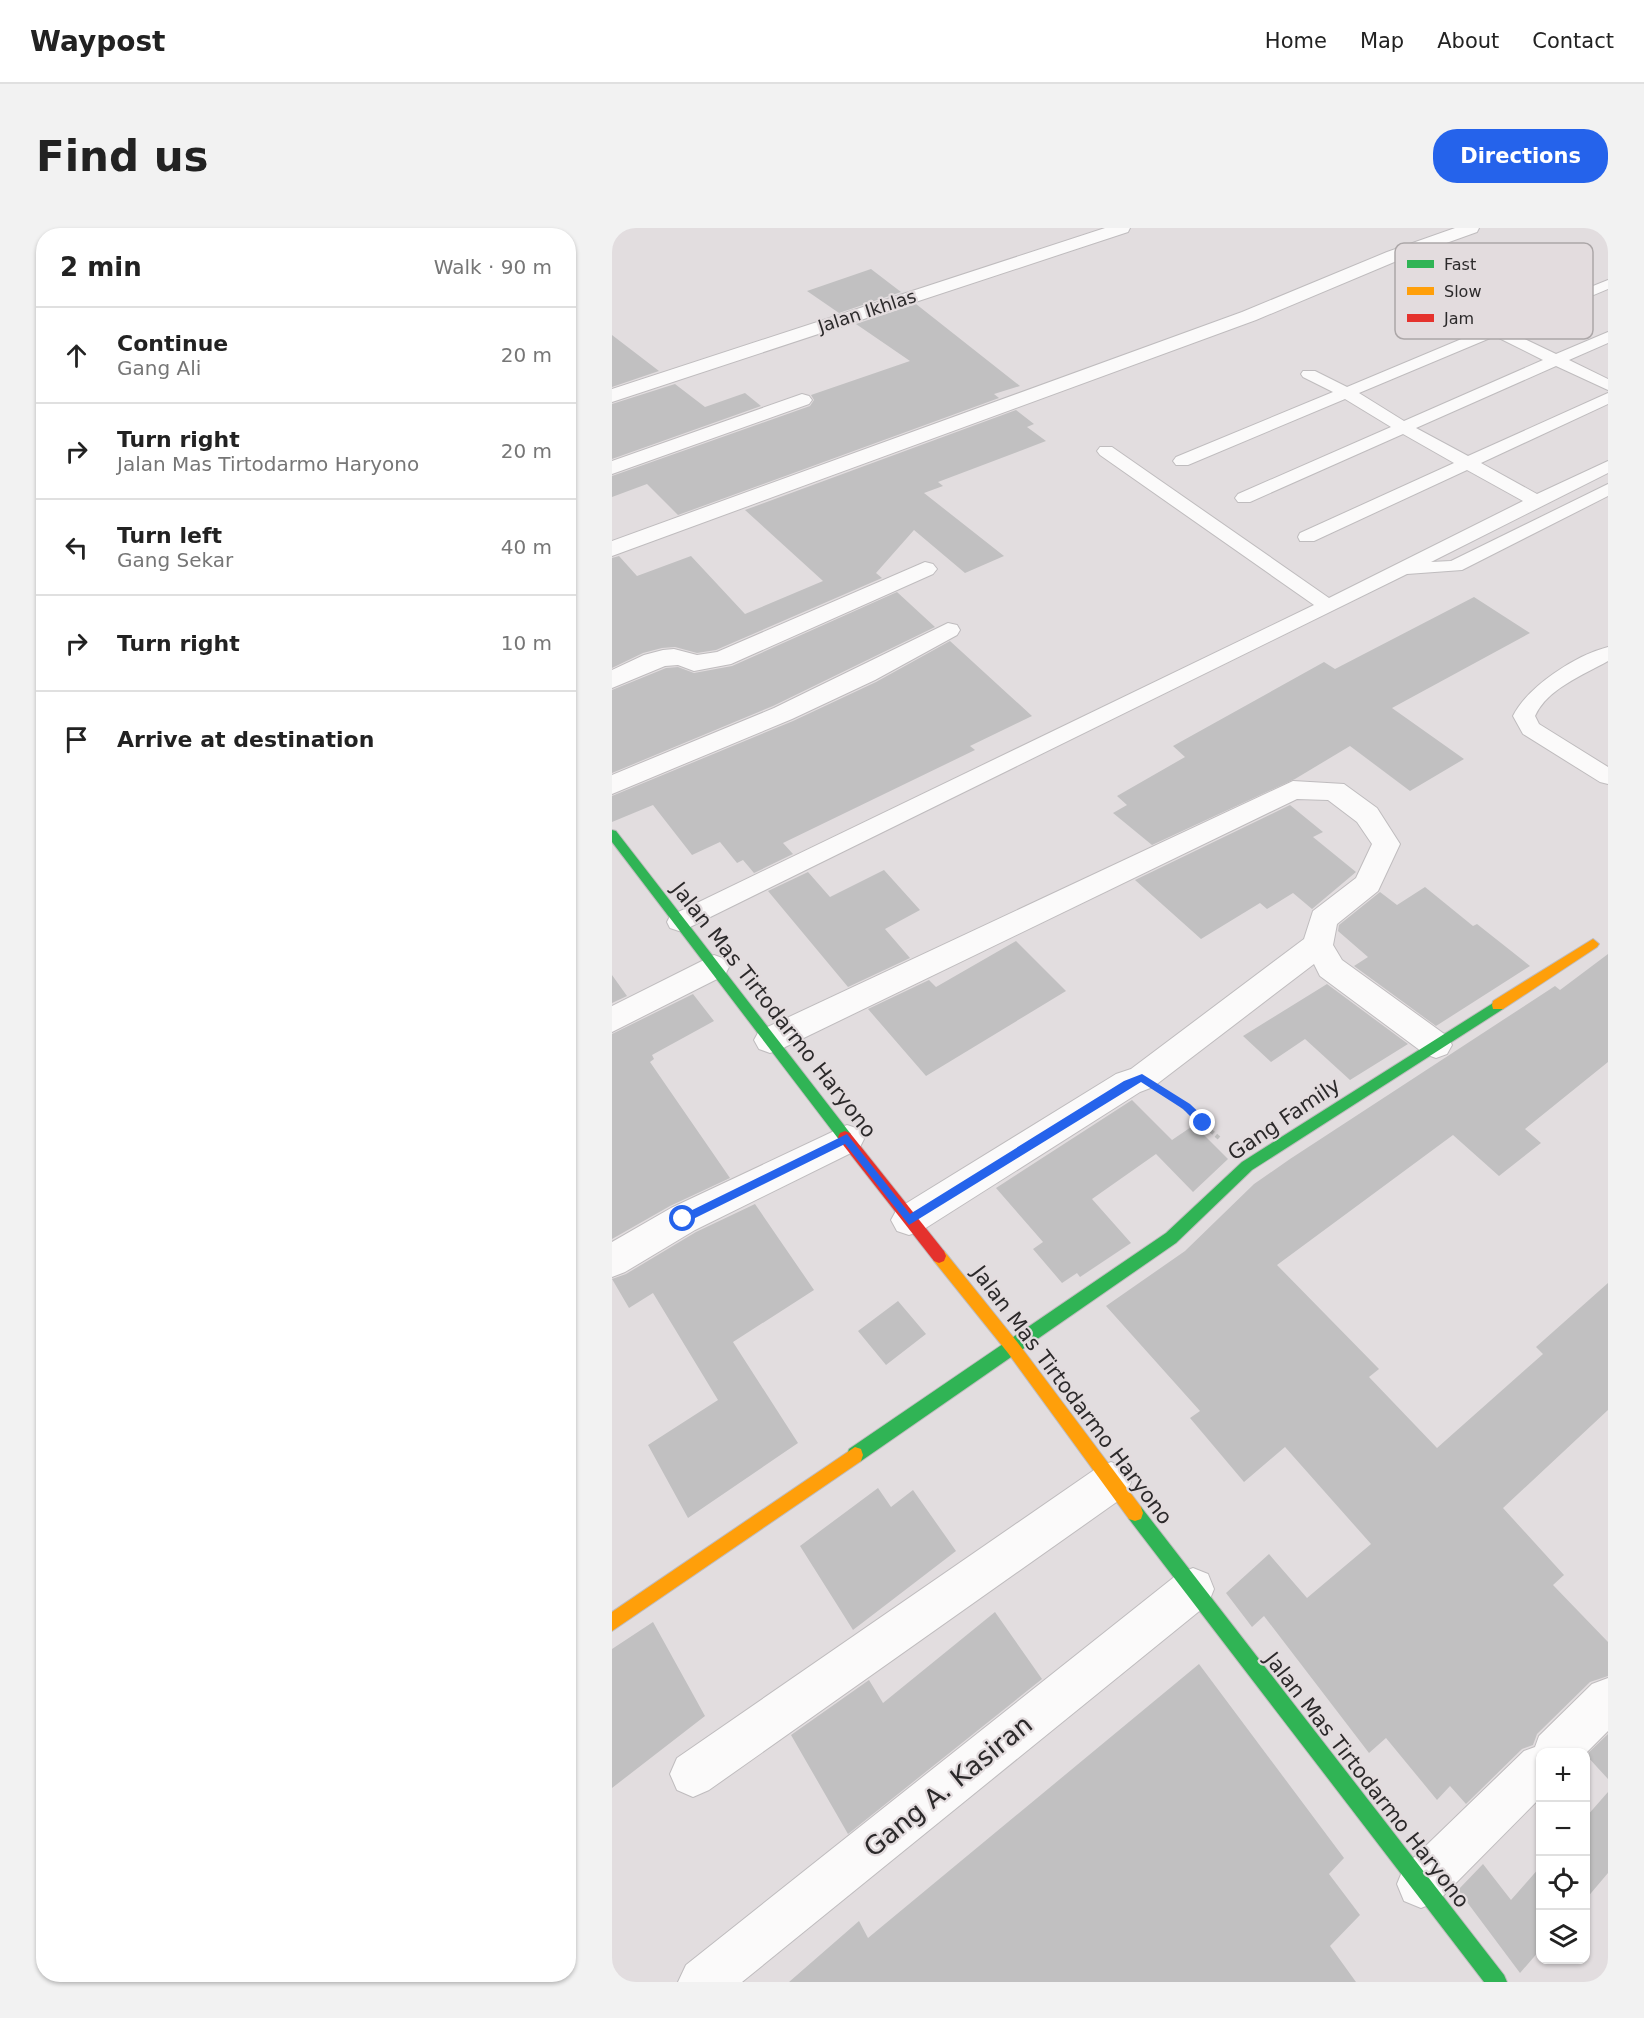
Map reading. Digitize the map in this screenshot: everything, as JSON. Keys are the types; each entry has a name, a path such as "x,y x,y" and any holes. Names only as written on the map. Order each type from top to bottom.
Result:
{"street":[{"name":"Jalan Ikhlas","path":"612,396 1122,228"},
{"path":"1430,243 1471,228"},
{"path":"612,549 1249,316 1395,256"},
{"path":"612,468 802,400"},
{"path":"612,680 666,656 683,656 693,663 722,659 925,569"},
{"path":"612,785 722,741 860,678 948,630"},
{"path":"770,1040 1293,790 1334,791 1367,815 1386,844 1368,884 1323,919 1318,945 1331,968 1436,1045"},
{"name":"Jalan Mas Tirtodarmo Haryono","path":"612,834 909,1220 1013,1348 1111,1482 1497,1982"},
{"name":"Gang Family","path":"612,1622 1171,1238 1247,1166 1601,939"},
{"path":"909,1220 1128,1083 1142,1078 1318,945"},
{"path":"612,1020 714,967"},
{"path":"612,1261 683,1219 847,1139"},
{"path":"693,1774 1111,1482"},
{"name":"Gang A. Kasiran","path":"703,1982 1193,1589"},
{"path":"1559,1748 1608,1700"},
{"path":"1421,1884 1536,1771"}],"lane":[{"path":"1593,290 1608,284"},
{"path":"1244,498 1608,337"},
{"path":"1182,461 1473,339"},
{"path":"1513,339 1608,385"},
{"path":"1309,374 1347,393 1404,428 1538,502"},
{"path":"1307,537 1608,398"},
{"path":"1107,451 1328,606"},
{"path":"679,922 1328,606 1608,466"},
{"path":"1401,569 1455,566 1608,489"},
{"path":"1608,653 1539,694 1527,706 1524,716 1531,729 1608,777"}],"path":[{"path":"1142,1078 1186,1107 1247,1166"}],"building":[{"path":"871,269 901,292 839,313 807,291"},
{"path":"916,304 1020,386 994,394 999,398 678,515 647,484 612,497 612,476 810,406 814,400 811,395 910,361 856,324"},
{"path":"612,335 659,371 612,387"},
{"path":"675,384 705,407 745,393 761,406 612,459 612,404"},
{"path":"1016,410 1034,424 1027,427 1046,441 938,482 943,486 924,493 1004,556 965,573 914,530 876,573 882,578 716,650 697,653 675,647 662,648 643,653 612,668 612,558 619,556 637,576 691,556 745,614 823,581 745,510"},
{"path":"897,592 935,627 773,706 612,773 612,690 666,668 678,667 694,673 732,666"},
{"path":"1474,597 1530,633 1392,708 1464,759 1410,791 1350,746 1295,779 1152,845 1113,813 1127,805 1117,796 1185,757 1173,746 1324,662 1335,669"},
{"path":"950,641 1032,716 970,746 975,750 783,843 793,854 754,873 743,860 737,863 720,842 692,855 653,805 612,822 612,796 793,721 876,682"},
{"path":"1290,805 1323,832 1313,837 1356,872 1312,909 1293,893 1267,909 1260,903 1201,939 1135,880"},
{"path":"884,870 920,910 885,929 910,958 848,987 768,891 808,872 830,897"},
{"path":"1425,887 1473,926 1477,924 1530,966 1436,1026 1354,966 1368,957 1338,931 1339,925 1380,892 1397,905"},
{"path":"1016,941 1066,991 926,1076 868,1009 929,980 936,987"},
{"path":"1608,954 1608,1062 1525,1129 1541,1143 1499,1176 1453,1135 1277,1265 1379,1369 1369,1377 1437,1448 1543,1354 1536,1347 1608,1283 1608,1410 1503,1508 1564,1575 1553,1585 1608,1642 1608,1676 1590,1682 1537,1734 1533,1745 1522,1749 1466,1804 1450,1786 1437,1800 1386,1738 1369,1753 1264,1616 1252,1627 1226,1593 1269,1554 1307,1598 1371,1544 1285,1447 1244,1482 1190,1418 1200,1411 1106,1306 1185,1251 1254,1184 1555,986 1560,990"},
{"path":"612,975 627,996 612,1003"},
{"path":"1327,984 1408,1044 1350,1080 1305,1039 1271,1062 1243,1036"},
{"path":"693,994 714,1021 652,1055 654,1059 650,1062 730,1178 670,1206 612,1239 612,1034"},
{"path":"1132,1100 1172,1140 1194,1125 1228,1159 1193,1192 1156,1154 1092,1199 1131,1243 1080,1277 1077,1273 1062,1283 1033,1249 1043,1242 996,1188"},
{"path":"755,1204 814,1290 733,1342 798,1443 688,1518 648,1445 718,1400 653,1293 629,1308 612,1279 626,1274 696,1232"},
{"path":"898,1301 926,1334 886,1365 858,1331"},
{"path":"878,1488 891,1507 913,1490 956,1551 853,1630 800,1546"},
{"path":"995,1612 1042,1679 848,1834 791,1735 869,1680 883,1703"},
{"path":"653,1622 705,1716 612,1788 612,1649"},
{"path":"1199,1664 1344,1858 1329,1874 1360,1915 1330,1946 1356,1982 789,1982 859,1921 868,1938"},
{"path":"1608,1734 1608,1779 1590,1759 1590,1751"},
{"path":"1608,1792 1608,1873 1590,1894 1590,1856 1590,1812"},
{"path":"1483,1864 1511,1900 1536,1872 1536,1955 1520,1973 1458,1890"}],"traffic: fast":[{"path":"612,834 845,1137"},
{"path":"855,1455 1171,1238 1247,1166 1498,1005"},
{"path":"1135,1513 1497,1982"}],"traffic: slow":[{"path":"1498,1005 1593,944"},
{"path":"939,1256 1013,1348 1135,1513"},
{"path":"612,1622 855,1455"}],"traffic: jam":[{"path":"845,1137 939,1256"}],"route":[{"path":"683,1219 847,1139 909,1220 1128,1083 1142,1078 1186,1107 1203,1123"}]}
